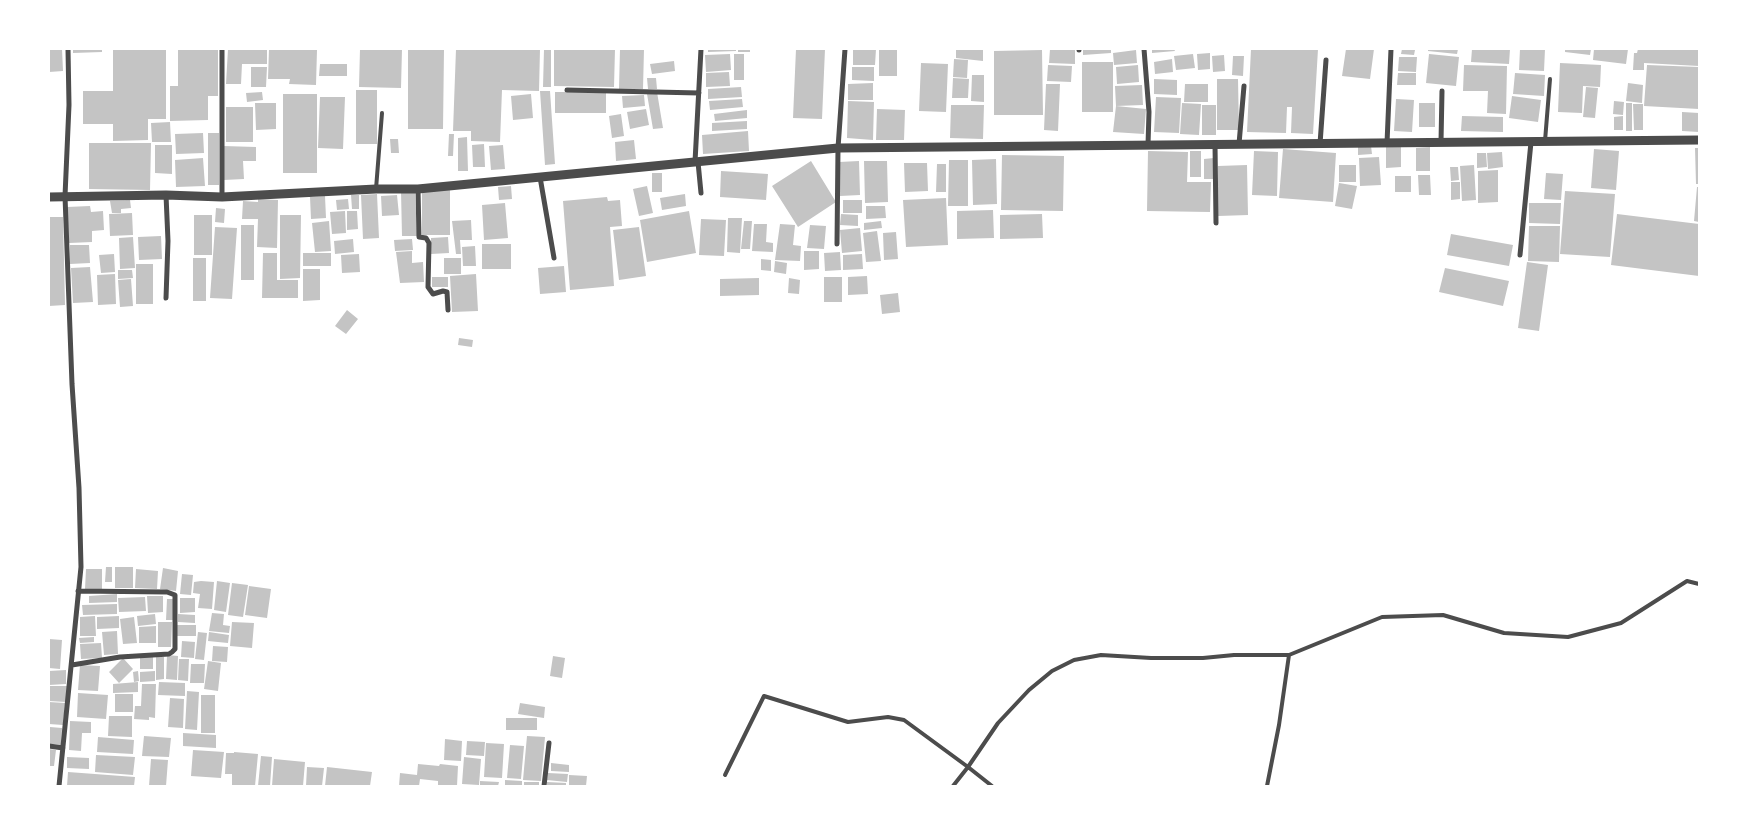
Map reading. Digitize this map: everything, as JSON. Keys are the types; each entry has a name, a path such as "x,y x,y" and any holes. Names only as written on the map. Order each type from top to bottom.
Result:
{"street":[{"path":"59,786 81,567 65,196 68,49"},
{"path":"701,49 696,162 701,193"},
{"path":"837,244 838,148 844,49"},
{"path":"1144,49 1149,112 1148,145"},
{"path":"1386,143 1391,49"},
{"path":"222,51 222,197"},
{"path":"1320,144 1326,60"},
{"path":"1239,144 1244,86"},
{"path":"567,90 699,93"},
{"path":"1441,142 1442,91"},
{"path":"49,197 166,195 222,197 376,189 418,189 838,148 1699,140"},
{"path":"1520,255 1531,142"},
{"path":"1215,144 1216,223"},
{"path":"540,177 554,258"},
{"path":"418,189 420,237 426,238 429,243 428,287 433,294 442,291 447,292 448,310"},
{"path":"166,195 168,241 166,298"},
{"path":"72,665 120,657 169,654 174,648 175,595 167,592 78,591"},
{"path":"544,786 549,743"},
{"path":"49,746 63,748"}],"lane":[{"path":"1545,142 1550,79"},
{"path":"376,189 382,113"},
{"path":"953,786 998,723 1029,690 1052,671 1074,660 1101,655 1151,658 1203,658 1234,655 1289,655 1382,617 1443,615 1504,633 1568,637 1621,623 1687,581 1699,584"},
{"path":"1267,786 1279,726 1289,655"},
{"path":"725,775 764,696 848,722 888,717 904,720 992,786"}],"building":[{"path":"49,49 62,49 63,71 49,72"},
{"path":"73,49 102,49 102,52 73,53"},
{"path":"113,49 166,49 166,119 148,119 148,140 113,141 113,124 83,124 83,91 113,91"},
{"path":"178,49 218,49 218,96 208,96 208,120 170,121 170,86 178,86"},
{"path":"228,49 267,49 267,64 242,64 241,84 226,84"},
{"path":"269,49 317,50 316,85 289,84 290,79 268,79"},
{"path":"360,49 402,49 401,88 359,87"},
{"path":"408,49 444,49 443,129 408,129"},
{"path":"456,49 540,49 539,91 502,90 500,142 471,141 471,131 453,131"},
{"path":"544,49 551,49 551,87 543,87"},
{"path":"554,49 615,49 614,87 554,86"},
{"path":"620,49 644,49 643,89 619,89"},
{"path":"708,49 736,49 736,51 708,52"},
{"path":"738,49 750,49 750,52 738,52"},
{"path":"796,49 825,49 822,119 793,118"},
{"path":"853,49 876,49 875,65 853,65"},
{"path":"879,49 897,49 897,76 879,76"},
{"path":"956,49 983,49 983,61 956,58"},
{"path":"1050,49 1075,49 1075,64 1049,63"},
{"path":"1083,49 1111,49 1111,53 1083,55"},
{"path":"1152,49 1174,49 1175,51 1152,53"},
{"path":"1251,49 1318,49 1313,134 1291,133 1292,107 1287,107 1286,133 1247,132"},
{"path":"1346,49 1374,49 1370,79 1342,76"},
{"path":"1402,49 1415,50 1414,55 1401,54"},
{"path":"1428,49 1458,49 1457,54 1428,51"},
{"path":"1472,49 1510,49 1509,64 1471,62"},
{"path":"1520,49 1545,49 1544,71 1519,70"},
{"path":"1565,49 1591,49 1590,55 1565,52"},
{"path":"1594,49 1628,49 1626,64 1593,60"},
{"path":"1638,49 1699,49 1699,66 1644,63 1644,70 1633,70 1634,53 1637,53"},
{"path":"1042,50 1043,115 994,115 994,51"},
{"path":"1136,50 1137,63 1114,65 1113,53"},
{"path":"1210,53 1210,69 1198,70 1197,54"},
{"path":"730,54 731,70 706,72 705,55"},
{"path":"734,54 744,54 744,80 734,80"},
{"path":"1193,54 1195,68 1176,70 1174,56"},
{"path":"1429,54 1459,57 1456,86 1426,83"},
{"path":"1224,55 1225,71 1213,72 1212,56"},
{"path":"1233,56 1244,56 1243,76 1232,75"},
{"path":"1399,57 1417,57 1416,72 1398,71"},
{"path":"954,59 968,60 967,78 953,77"},
{"path":"1172,59 1173,72 1155,74 1154,62"},
{"path":"674,61 675,71 652,74 650,64"},
{"path":"1082,62 1113,62 1113,112 1082,112"},
{"path":"921,63 948,64 946,112 919,111"},
{"path":"1560,63 1601,65 1600,87 1583,86 1582,113 1558,112"},
{"path":"320,64 347,64 347,76 319,76"},
{"path":"1048,65 1072,66 1071,82 1047,81"},
{"path":"1138,65 1139,82 1117,84 1116,67"},
{"path":"1464,65 1507,66 1506,114 1487,113 1488,91 1463,91"},
{"path":"1647,65 1699,67 1699,109 1644,106"},
{"path":"251,67 267,67 266,87 251,87"},
{"path":"852,67 874,67 874,81 852,80"},
{"path":"729,72 730,86 706,87 706,73"},
{"path":"1398,73 1416,73 1416,85 1397,85"},
{"path":"1515,73 1545,75 1544,96 1513,94"},
{"path":"972,75 984,75 984,102 971,101"},
{"path":"647,78 656,78 657,89 648,89"},
{"path":"953,78 969,79 968,98 952,98"},
{"path":"1154,79 1177,80 1177,95 1154,94"},
{"path":"1217,79 1238,79 1239,130 1217,130"},
{"path":"873,83 873,100 848,100 848,84"},
{"path":"1628,83 1643,85 1642,103 1626,101"},
{"path":"1046,84 1060,84 1058,131 1044,130"},
{"path":"1185,84 1208,84 1208,102 1184,102"},
{"path":"1142,85 1143,105 1116,106 1115,86"},
{"path":"741,87 742,97 708,99 708,89"},
{"path":"1586,87 1598,88 1595,118 1583,117"},
{"path":"356,90 377,90 377,144 356,144"},
{"path":"540,91 550,91 555,164 545,165"},
{"path":"262,92 263,100 247,102 246,93"},
{"path":"555,92 606,92 606,113 555,113"},
{"path":"657,92 663,128 653,129 647,94"},
{"path":"283,94 317,94 317,173 283,173"},
{"path":"531,94 533,118 513,120 511,96"},
{"path":"644,95 645,106 623,108 622,96"},
{"path":"1512,96 1541,100 1538,122 1509,118"},
{"path":"320,97 345,97 343,149 318,148"},
{"path":"1156,97 1181,98 1179,133 1154,132"},
{"path":"742,99 743,107 710,110 709,101"},
{"path":"1396,99 1414,100 1412,132 1394,131"},
{"path":"848,101 874,102 873,140 847,138"},
{"path":"1614,101 1624,102 1623,115 1613,114"},
{"path":"255,103 276,103 276,129 256,130"},
{"path":"1182,103 1201,104 1199,135 1180,134"},
{"path":"1419,103 1435,103 1435,127 1419,127"},
{"path":"1626,103 1632,103 1632,131 1626,131"},
{"path":"1633,104 1643,104 1643,130 1634,130"},
{"path":"951,105 984,105 983,139 950,138"},
{"path":"1202,105 1216,105 1216,135 1202,135"},
{"path":"1116,106 1146,109 1144,134 1113,132"},
{"path":"226,107 253,107 253,142 226,142"},
{"path":"646,109 649,125 630,129 627,112"},
{"path":"877,109 905,110 904,140 876,140"},
{"path":"747,110 747,118 715,121 714,114"},
{"path":"1682,112 1699,113 1699,132 1682,131"},
{"path":"621,114 624,136 612,138 609,116"},
{"path":"1462,116 1503,117 1503,132 1461,131"},
{"path":"1623,116 1623,130 1614,130 1614,117"},
{"path":"747,121 747,129 712,131 712,123"},
{"path":"170,122 171,142 152,142 151,123"},
{"path":"748,131 749,151 703,154 702,135"},
{"path":"203,133 204,153 176,154 175,134"},
{"path":"208,133 219,133 219,185 208,185"},
{"path":"449,134 454,134 453,156 448,156"},
{"path":"467,137 468,171 458,171 458,138"},
{"path":"390,139 398,139 399,153 391,153"},
{"path":"634,140 636,159 616,161 615,142"},
{"path":"89,143 151,143 150,190 89,189"},
{"path":"484,144 485,167 473,167 472,145"},
{"path":"155,145 172,145 172,174 155,173"},
{"path":"503,145 505,169 491,170 489,146"},
{"path":"223,146 256,147 256,161 243,161 244,179 224,180"},
{"path":"1371,146 1372,154 1358,155 1358,147"},
{"path":"1386,147 1401,147 1401,167 1386,168"},
{"path":"1430,147 1430,171 1416,171 1416,148"},
{"path":"1695,148 1699,148 1699,184 1696,184"},
{"path":"1283,149 1336,153 1333,202 1279,198"},
{"path":"1594,149 1619,151 1616,190 1591,188"},
{"path":"1148,151 1188,152 1187,182 1211,182 1210,212 1147,211"},
{"path":"1190,151 1201,151 1201,177 1190,177"},
{"path":"1254,151 1278,152 1277,196 1252,195"},
{"path":"1502,152 1503,167 1488,169 1487,153"},
{"path":"1477,153 1486,153 1487,167 1477,168"},
{"path":"1002,155 1064,156 1063,211 1001,210"},
{"path":"1379,157 1381,185 1360,186 1359,158"},
{"path":"203,158 205,186 176,187 175,160"},
{"path":"1214,158 1214,179 1204,179 1204,159"},
{"path":"996,159 997,204 973,205 972,160"},
{"path":"949,160 968,160 968,206 948,206"},
{"path":"811,161 836,202 798,227 772,186"},
{"path":"859,161 860,195 840,196 839,162"},
{"path":"864,161 887,161 888,202 865,203"},
{"path":"904,163 927,163 928,191 905,192"},
{"path":"937,164 946,164 946,192 936,192"},
{"path":"1247,165 1248,215 1218,216 1218,166"},
{"path":"1339,165 1356,165 1356,182 1339,182"},
{"path":"1474,165 1476,200 1462,201 1460,166"},
{"path":"1450,167 1458,167 1459,180 1451,181"},
{"path":"1498,170 1498,202 1478,203 1478,171"},
{"path":"721,171 768,174 766,200 720,197"},
{"path":"652,173 662,173 662,192 652,192"},
{"path":"1546,173 1563,174 1561,200 1544,199"},
{"path":"1418,175 1430,175 1431,195 1419,195"},
{"path":"1395,176 1411,176 1411,192 1395,192"},
{"path":"1451,182 1460,182 1460,199 1451,200"},
{"path":"1339,183 1357,186 1352,209 1335,206"},
{"path":"511,186 512,199 499,200 498,187"},
{"path":"647,186 653,213 639,216 633,189"},
{"path":"1697,187 1699,187 1699,222 1694,221"},
{"path":"422,189 450,189 450,235 422,235"},
{"path":"401,191 415,191 417,236 402,236"},
{"path":"1565,191 1615,194 1610,257 1560,254"},
{"path":"377,194 379,238 363,239 361,195"},
{"path":"685,194 686,206 662,210 660,198"},
{"path":"351,195 359,195 359,209 352,209"},
{"path":"397,195 399,215 382,216 381,196"},
{"path":"325,196 326,218 311,219 310,197"},
{"path":"607,197 608,201 620,200 622,226 610,227 614,286 570,290 563,201"},
{"path":"946,198 948,245 906,247 903,200"},
{"path":"258,199 278,200 277,248 257,247 258,219 242,219 243,201 258,202"},
{"path":"348,199 349,209 337,210 336,200"},
{"path":"130,200 131,208 121,209 121,213 112,213 110,201"},
{"path":"843,200 862,200 862,213 843,213"},
{"path":"505,203 508,238 484,240 482,205"},
{"path":"1529,203 1561,203 1560,224 1529,223"},
{"path":"90,206 91,212 103,211 104,230 92,231 92,242 69,243 67,207"},
{"path":"866,206 885,206 886,218 866,219"},
{"path":"216,208 225,209 224,223 215,222"},
{"path":"993,210 994,238 957,239 957,211"},
{"path":"345,211 346,233 332,234 330,212"},
{"path":"347,211 357,211 358,229 347,230"},
{"path":"689,211 696,253 647,262 640,220"},
{"path":"132,213 133,235 110,236 109,214"},
{"path":"841,214 858,215 858,226 840,225"},
{"path":"1042,214 1043,238 1000,239 1000,215"},
{"path":"1617,214 1699,224 1699,276 1611,265"},
{"path":"194,215 212,215 212,255 194,255"},
{"path":"280,215 301,215 300,278 280,279"},
{"path":"49,217 63,217 65,305 49,306"},
{"path":"728,218 742,218 740,253 727,252"},
{"path":"701,219 726,220 724,256 699,255"},
{"path":"471,220 472,240 460,240 461,254 456,254 452,221"},
{"path":"329,221 331,251 315,252 312,223"},
{"path":"744,221 752,221 750,249 741,249"},
{"path":"881,221 882,228 864,230 864,223"},
{"path":"754,224 767,224 766,242 773,243 773,252 752,251"},
{"path":"780,224 795,225 793,245 801,246 800,261 775,260"},
{"path":"241,225 254,225 254,280 241,280"},
{"path":"810,225 826,226 824,249 807,248"},
{"path":"1529,226 1560,226 1559,262 1528,261"},
{"path":"215,227 237,228 232,299 210,298"},
{"path":"639,227 646,276 619,280 613,230"},
{"path":"860,228 862,251 842,253 840,230"},
{"path":"877,231 881,261 866,262 863,233"},
{"path":"896,232 898,259 884,260 883,233"},
{"path":"1451,234 1513,245 1509,266 1447,255"},
{"path":"161,236 162,259 139,260 138,237"},
{"path":"133,237 135,268 120,269 119,238"},
{"path":"448,237 449,253 431,254 431,238"},
{"path":"353,239 354,252 335,254 334,241"},
{"path":"412,239 413,250 395,251 394,240"},
{"path":"482,244 511,244 511,269 482,269"},
{"path":"70,245 89,245 90,263 70,264"},
{"path":"475,246 476,266 463,266 462,247"},
{"path":"412,251 412,263 423,262 424,282 400,283 396,252"},
{"path":"804,251 819,251 819,269 804,270"},
{"path":"840,252 841,270 825,271 824,253"},
{"path":"263,253 277,253 277,280 298,280 298,298 262,298"},
{"path":"303,253 331,253 331,266 303,266"},
{"path":"114,254 115,272 101,273 99,255"},
{"path":"359,254 360,272 342,273 341,255"},
{"path":"862,254 863,269 843,270 843,255"},
{"path":"193,258 206,258 206,301 193,301"},
{"path":"444,258 461,258 461,274 444,274"},
{"path":"761,259 771,260 771,271 761,270"},
{"path":"775,261 787,263 786,274 774,272"},
{"path":"1527,262 1548,265 1539,331 1518,328"},
{"path":"136,264 153,264 153,304 136,304"},
{"path":"564,266 566,292 540,294 538,268"},
{"path":"90,267 93,302 73,303 71,268"},
{"path":"1445,268 1509,281 1503,306 1439,292"},
{"path":"303,269 320,269 320,300 303,301"},
{"path":"118,270 132,270 133,278 118,279"},
{"path":"115,274 116,304 98,305 97,275"},
{"path":"476,274 478,311 452,312 450,276"},
{"path":"867,276 868,294 848,295 848,277"},
{"path":"432,277 448,277 448,287 432,287"},
{"path":"824,277 842,277 842,302 824,302"},
{"path":"759,278 759,295 720,296 720,279"},
{"path":"789,278 800,280 799,294 788,293"},
{"path":"131,279 133,306 120,307 118,280"},
{"path":"898,293 900,312 882,314 880,295"},
{"path":"347,310 358,319 346,334 335,326"},
{"path":"459,338 473,340 472,347 458,345"},
{"path":"106,567 112,567 112,582 105,582"},
{"path":"115,567 133,567 133,588 115,588"},
{"path":"163,568 178,571 176,591 160,589"},
{"path":"86,569 102,569 102,589 85,589"},
{"path":"136,569 158,571 157,589 135,588"},
{"path":"182,574 193,575 191,595 180,594"},
{"path":"217,581 230,583 226,612 214,610"},
{"path":"194,582 214,582 212,609 198,608 200,594 193,593"},
{"path":"232,583 248,585 243,617 228,615"},
{"path":"249,586 271,589 267,618 245,615"},
{"path":"117,594 117,602 89,603 89,596"},
{"path":"147,596 163,596 163,612 148,613"},
{"path":"145,597 146,611 119,612 118,598"},
{"path":"180,598 195,598 195,612 180,613"},
{"path":"167,599 174,599 173,620 166,620"},
{"path":"117,604 117,614 83,615 82,605"},
{"path":"212,613 224,614 223,625 230,626 229,633 209,631"},
{"path":"155,614 156,624 138,626 137,616"},
{"path":"178,614 195,615 195,623 178,622"},
{"path":"95,616 96,636 80,636 80,617"},
{"path":"119,616 119,628 97,629 97,617"},
{"path":"134,617 137,643 123,644 120,619"},
{"path":"158,622 172,622 171,647 158,647"},
{"path":"232,622 254,623 252,648 230,646"},
{"path":"177,625 196,625 196,636 177,636"},
{"path":"156,626 156,643 139,643 139,627"},
{"path":"117,631 118,654 104,655 102,632"},
{"path":"198,632 207,633 204,660 195,659"},
{"path":"209,632 229,635 228,643 208,641"},
{"path":"94,637 94,642 80,643 79,638"},
{"path":"49,639 62,640 60,669 49,668"},
{"path":"182,641 195,642 194,658 181,657"},
{"path":"101,643 102,658 81,659 80,644"},
{"path":"213,646 228,647 227,662 212,661"},
{"path":"167,655 178,656 177,680 166,679"},
{"path":"140,656 153,656 153,669 140,669"},
{"path":"553,656 565,658 562,678 550,676"},
{"path":"156,657 164,657 164,679 156,680"},
{"path":"123,658 133,669 119,683 109,672"},
{"path":"179,659 189,659 188,681 178,680"},
{"path":"208,661 221,663 218,691 204,689"},
{"path":"191,664 205,664 204,683 190,683"},
{"path":"80,665 100,666 98,691 78,690"},
{"path":"66,670 66,684 49,685 49,671"},
{"path":"138,671 139,681 134,682 133,672"},
{"path":"155,671 155,681 140,682 140,672"},
{"path":"138,682 138,692 113,693 113,684"},
{"path":"159,682 185,683 185,696 158,695"},
{"path":"142,684 156,684 155,718 149,717 149,720 134,719 135,706 141,706"},
{"path":"49,686 67,686 66,702 49,701"},
{"path":"187,691 199,692 197,730 185,729"},
{"path":"78,693 108,695 106,719 77,717"},
{"path":"115,694 133,694 133,712 115,712"},
{"path":"201,695 215,695 215,733 201,733"},
{"path":"170,698 184,699 183,728 168,727"},
{"path":"49,702 65,703 63,725 49,724"},
{"path":"520,703 545,707 544,718 518,714"},
{"path":"109,716 132,716 132,737 108,736"},
{"path":"506,718 537,718 537,730 506,730"},
{"path":"70,721 91,722 91,733 82,733 81,751 69,750"},
{"path":"50,727 62,728 61,745 49,744"},
{"path":"183,733 216,735 216,748 183,746"},
{"path":"144,736 171,738 169,757 142,756"},
{"path":"527,736 545,737 541,781 523,780"},
{"path":"98,737 134,740 133,754 97,752"},
{"path":"445,739 462,741 461,761 444,760"},
{"path":"467,741 485,742 484,756 466,755"},
{"path":"486,743 504,744 502,778 484,777"},
{"path":"510,745 524,746 521,779 507,778"},
{"path":"49,749 56,750 54,766 49,766"},
{"path":"193,750 224,752 221,778 191,776"},
{"path":"226,753 258,754 255,786 232,786 232,774 225,774"},
{"path":"96,755 135,757 133,775 95,772"},
{"path":"261,756 272,757 270,786 258,786"},
{"path":"67,757 89,758 89,769 67,768"},
{"path":"464,757 481,759 479,785 462,784"},
{"path":"151,759 168,760 166,786 149,786"},
{"path":"274,759 305,762 303,786 272,786"},
{"path":"551,763 569,765 569,772 551,771"},
{"path":"418,764 458,766 457,786 438,786 438,781 420,779 419,786 399,786 400,773 417,775"},
{"path":"307,767 324,768 322,786 306,786"},
{"path":"327,767 372,772 370,786 325,786"},
{"path":"68,772 135,777 134,786 67,786"},
{"path":"548,773 568,774 567,782 547,780"},
{"path":"569,775 587,776 586,786 569,786"},
{"path":"505,780 522,781 522,786 505,786"},
{"path":"480,781 499,782 498,786 480,786"},
{"path":"524,782 539,782 539,786 524,786"},
{"path":"547,782 566,783 566,786 547,786"}]}
